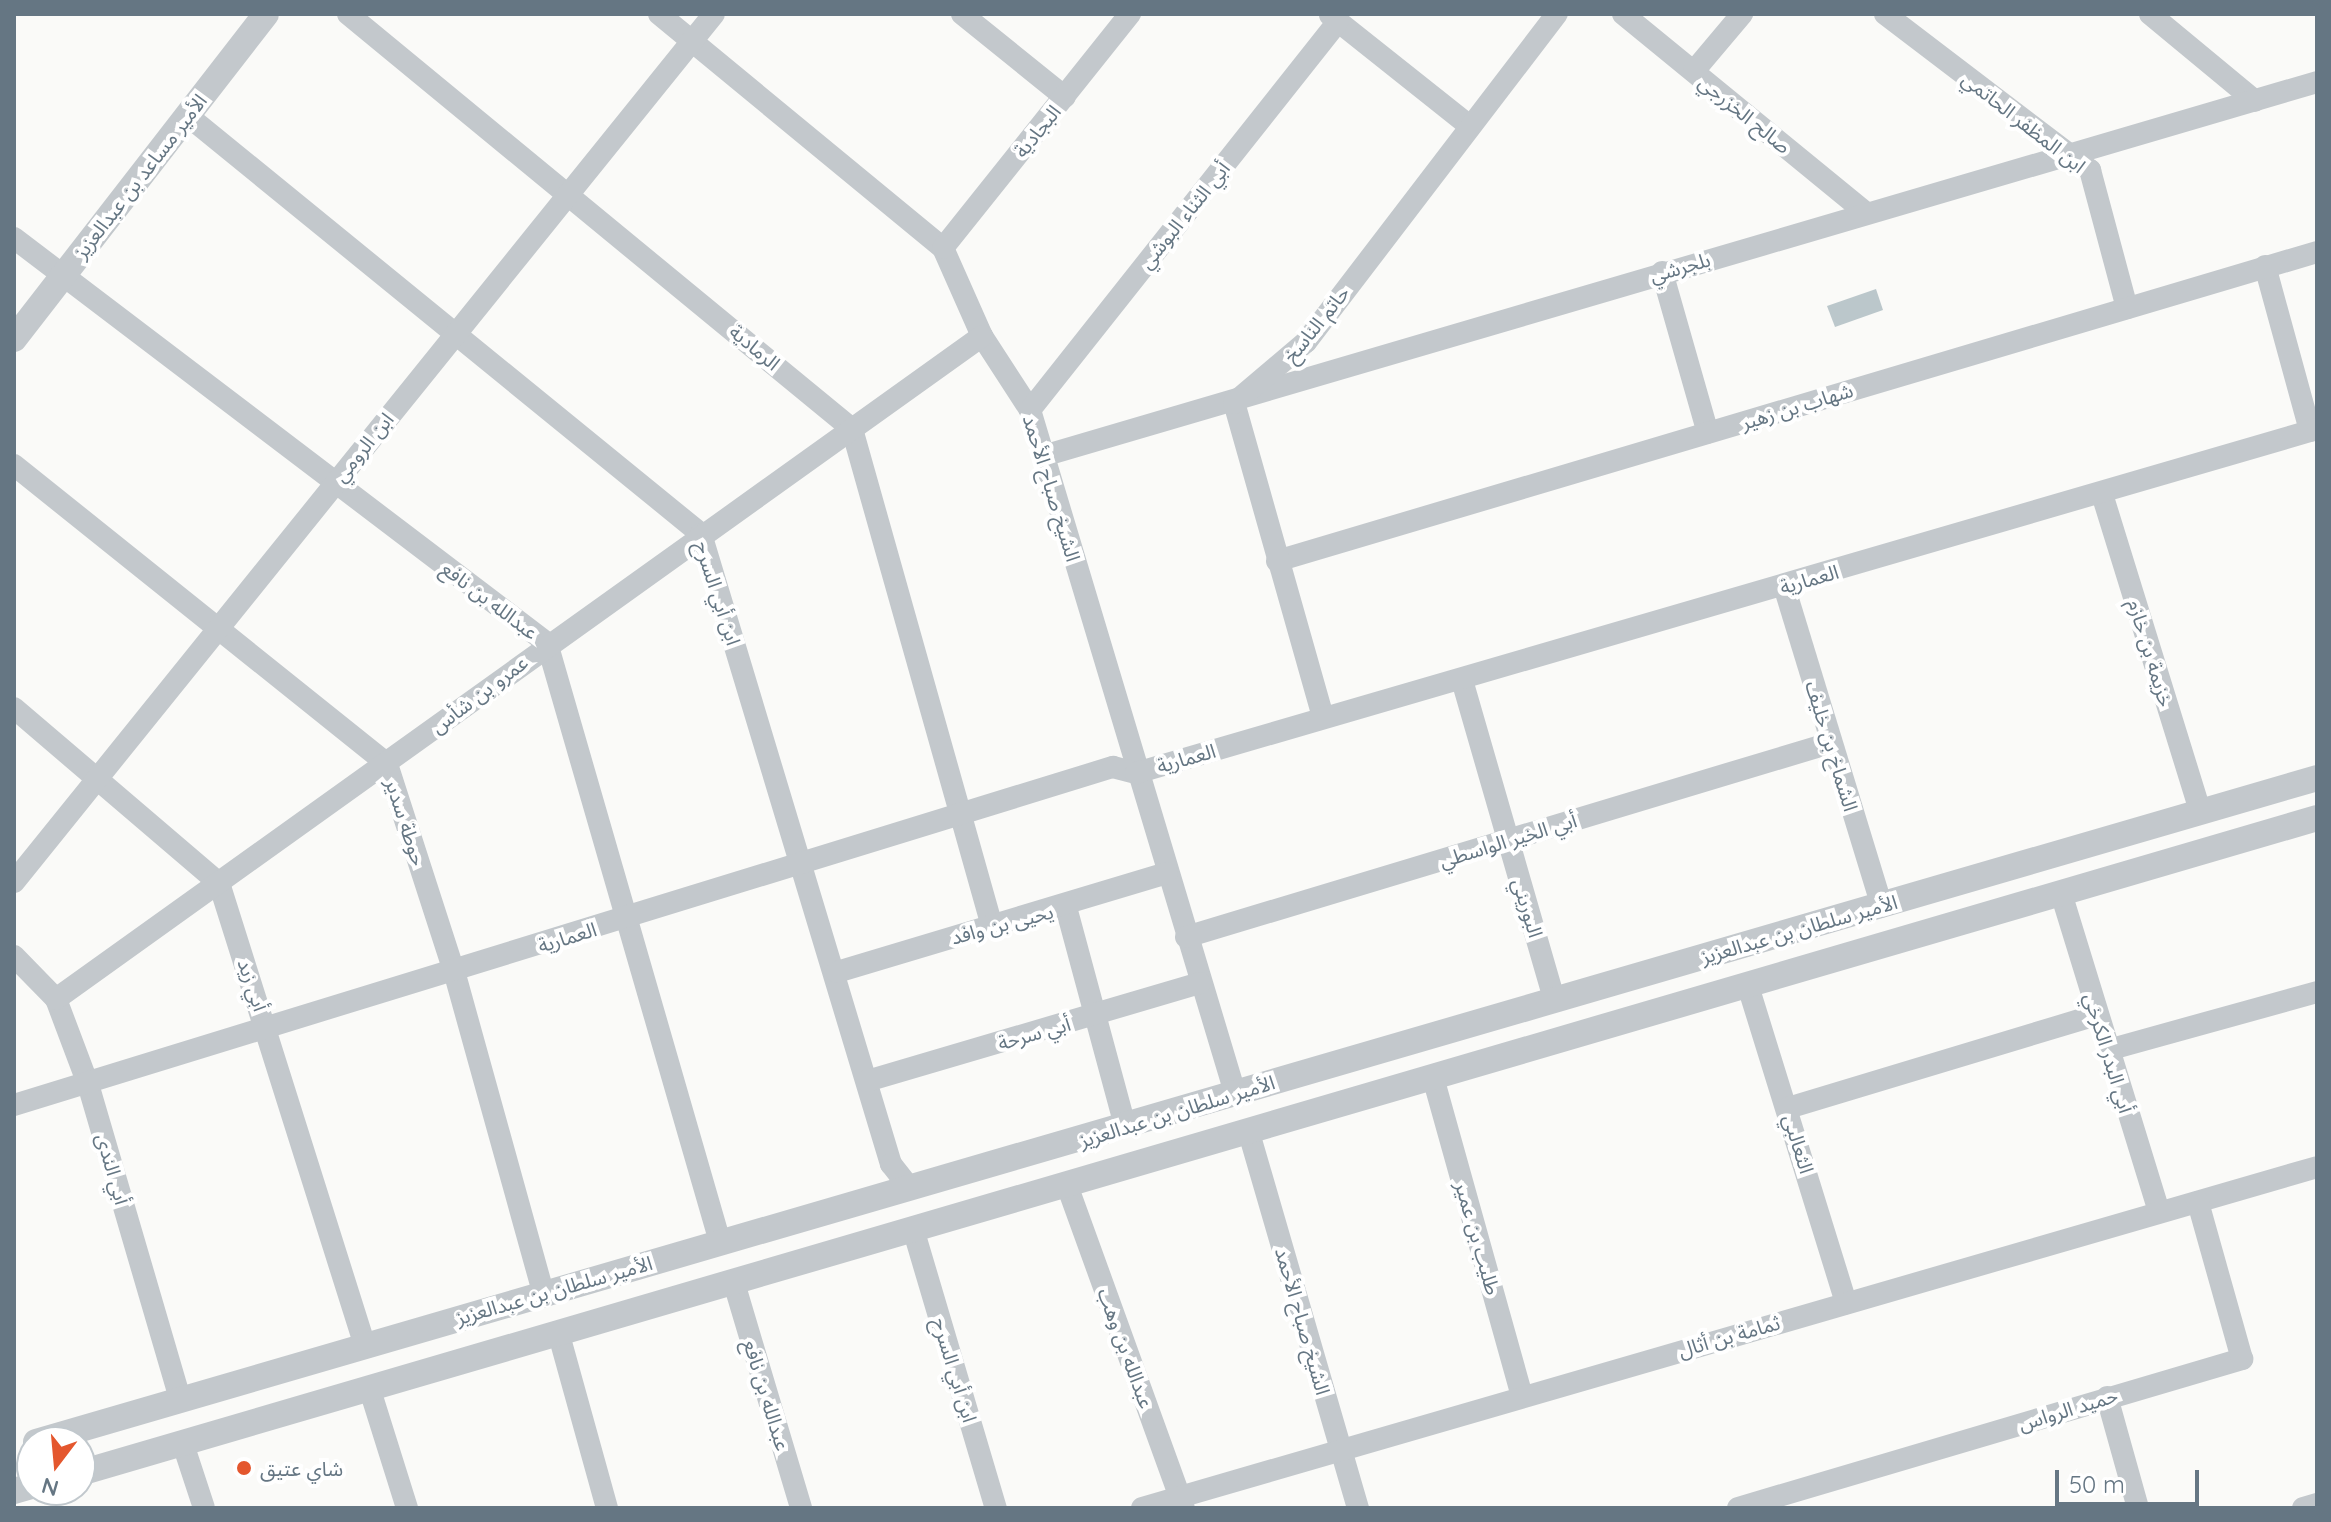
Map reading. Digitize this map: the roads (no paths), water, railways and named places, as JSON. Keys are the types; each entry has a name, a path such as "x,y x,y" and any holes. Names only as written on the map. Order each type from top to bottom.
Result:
{"street":[{"name":"الأمير مساعد بن عبدالعزيز","path":"14,339 266,14"},
{"name":"الرمادية","path":"348,14 569,190 852,429"},
{"name":"الشيخ صباح الأحمد","path":"659,14 943,248 982,336 1030,410 1166,873 1235,1093"},
{"name":"ابن الرومي","path":"14,882 98,777 224,630 334,483 714,14"},
{"path":"962,14 1065,97"},
{"name":"البجادية","path":"943,248 1130,14"},
{"name":"حاتم الناسخ","path":"1234,403 1306,342 1467,124 1557,14"},
{"name":"صالح الخزرجي","path":"1623,14 1867,214"},
{"path":"1694,71 1742,14"},
{"name":"ابن المظفر الحاتمي","path":"1885,14 2066,155 2090,170 2127,308"},
{"path":"2150,14 2255,101"},
{"path":"1334,18 1467,124"},
{"name":"أبي الثناء البوشي","path":"1030,410 1334,18"},
{"name":"بلجرشي","path":"1043,456 1234,403 1662,272 2317,82"},
{"name":"ابن أبي السرح","path":"188,116 701,534 837,972 891,1164 909,1187"},
{"name":"عبدالله بن نافع","path":"14,238 547,643 624,920 720,1242"},
{"name":"شهاب بن زهير","path":"1277,561 2317,252"},
{"path":"2265,266 2313,430"},
{"path":"1662,272 1708,433"},
{"name":"عمرو بن شأس","path":"56,999 387,764 547,643 982,336"},
{"path":"1234,403 1323,717"},
{"path":"852,429 957,814 992,926"},
{"name":"العمارية","path":"14,1105 88,1084 266,1024 624,920 1113,767 1136,773 2102,494 2313,430"},
{"name":"حوطة سدير","path":"14,465 224,630 387,764 454,971 543,1292"},
{"name":"خزيمة بن خازم","path":"2102,494 2200,811"},
{"name":"الشماخ بن خليف","path":"1784,586 1882,906"},
{"name":"البوريني","path":"1462,680 1554,998"},
{"path":"14,708 219,883"},
{"name":"أبي الخير الواسطي","path":"1186,937 1830,743"},
{"name":"الأمير سلطان بن عبدالعزيز","path":"90,1426 2317,778"},
{"name":"الأمير سلطان بن عبدالعزيز","path":"96,1468 1434,1081 2317,818"},
{"name":"يحيى بن وافد","path":"837,972 1066,907 1166,873"},
{"name":"أبي زيد","path":"219,883 266,1024 365,1346"},
{"name":"أبي البدر الكرخي","path":"2061,893 2159,1212"},
{"path":"1066,907 1125,1126"},
{"name":"أبي الندى","path":"14,956 56,999 88,1084 180,1399"},
{"name":"أبي سرحة","path":"867,1081 1200,983"},
{"name":"الثعالبي","path":"1748,986 1846,1303"},
{"path":"2108,1050 2317,992"},
{"path":"1788,1108 2097,1015"},
{"name":"طليب بن عمير","path":"1434,1081 1522,1396"},
{"name":"الشيخ صباح الأحمد","path":"1249,1133 1358,1508"},
{"name":"ثمامة بن أثال","path":"1142,1508 1182,1502 1340,1448 2317,1167"},
{"name":"عبدالله بن وهب","path":"1068,1188 1182,1502"},
{"name":"حميد الرواس","path":"1738,1508 2242,1359 2198,1202"},
{"name":"ابن أبي السرح","path":"914,1232 996,1508"},
{"name":"عبدالله بن نافع","path":"734,1283 801,1508"},
{"path":"559,1335 607,1508"},
{"path":"370,1390 407,1508"},
{"path":"2107,1397 2138,1508"},
{"path":"183,1444 204,1508"},
{"path":"14,1492 19,1508"},
{"path":"2303,1508 2317,1504"}],"place":[{"name":"شاي عتيق","path":"244,1468"}]}
